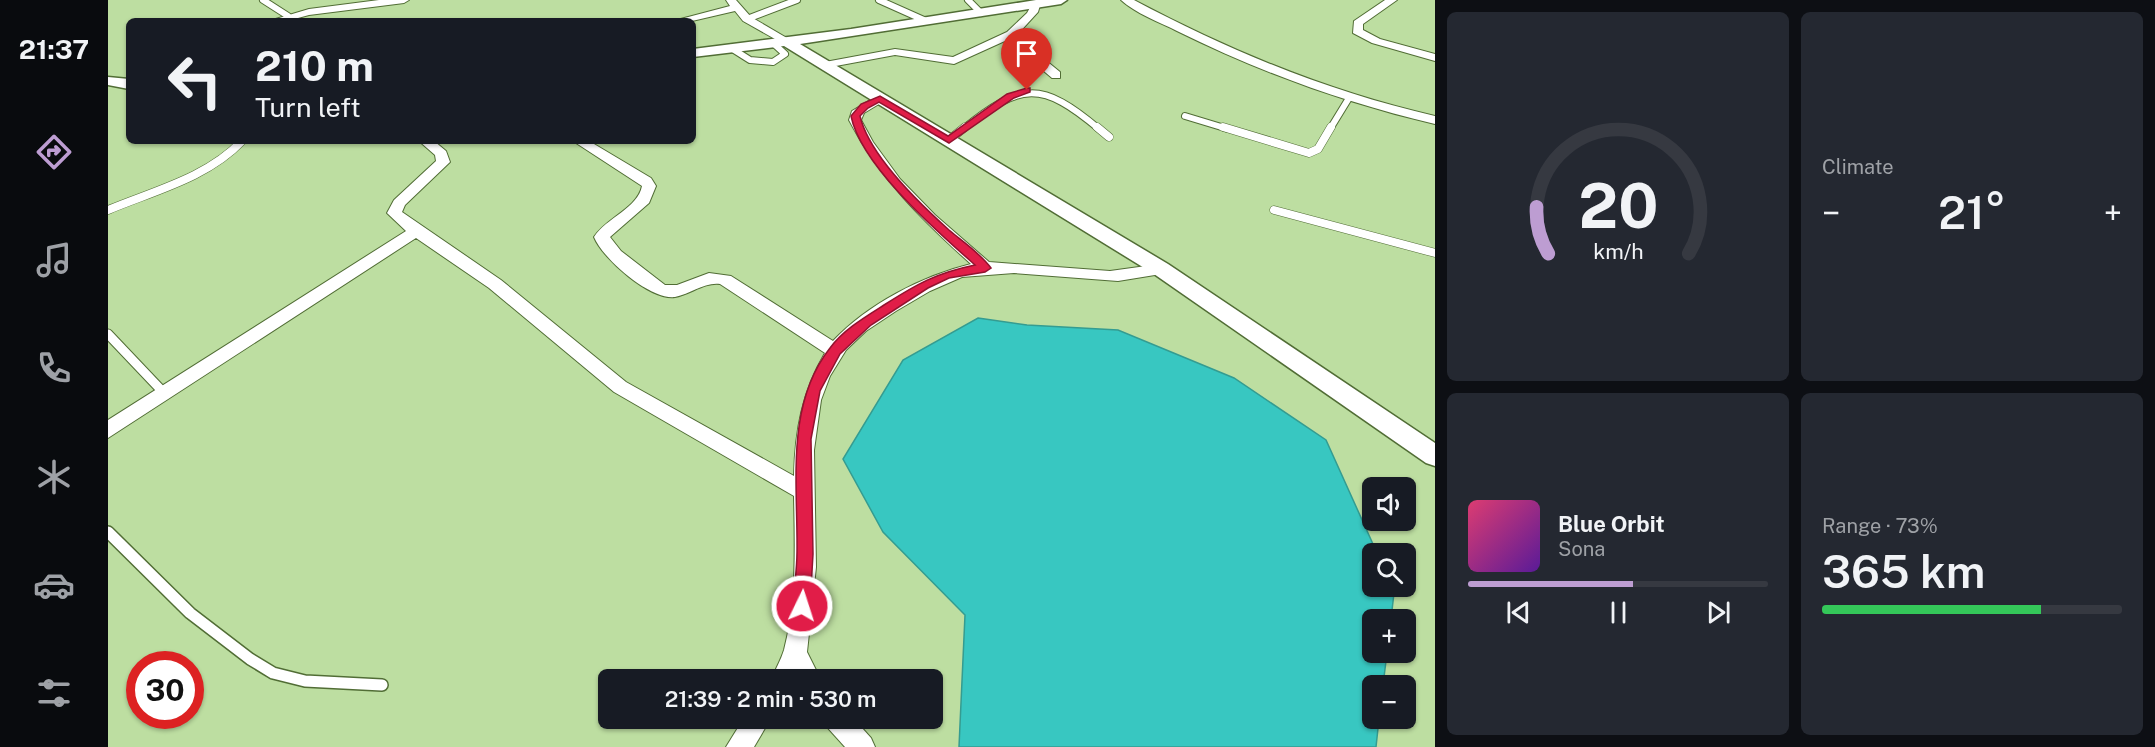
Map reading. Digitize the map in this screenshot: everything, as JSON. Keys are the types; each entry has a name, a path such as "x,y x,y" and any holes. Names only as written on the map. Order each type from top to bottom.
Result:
{"street":[{"path":"282,18 404,0"},
{"path":"696,53 1061,0"},
{"path":"1126,0 1263,67 1393,112 1435,120"},
{"path":"1392,0 1358,23 1357,31 1376,41 1435,58"},
{"path":"688,18 733,4 747,19 780,42 825,65 1161,269 1435,456"},
{"path":"825,65 895,52 954,61 1010,34 1032,16 1037,4"},
{"path":"1010,34 1012,40 1056,75"},
{"path":"108,81 126,84"},
{"path":"880,98 858,111 855,120 858,127 876,156 920,210 985,268"},
{"path":"430,144 441,153 443,162 399,203 394,213 416,231 495,284 620,387 803,490"},
{"path":"585,144 646,181 650,186 646,198 608,228 602,237 605,244 641,277 658,289 672,292 712,276 725,280 835,351"},
{"path":"108,430 416,231"},
{"path":"788,669 795,654 801,625 805,554 803,439 813,391 835,351 866,322 924,285 946,275 985,268 1131,276 1161,269"},
{"path":"795,654 803,669"},
{"path":"739,747 751,729"},
{"path":"846,729 862,747"}],"lane":[{"path":"263,0 288,16"},
{"path":"747,19 796,0"},
{"path":"879,0 926,21"},
{"path":"968,0 981,13"},
{"path":"949,140 1011,96 1027,90 1056,98 1109,137"},
{"path":"1185,116 1309,153 1318,149 1349,98"},
{"path":"108,210 200,170 230,153 239,144"},
{"path":"1274,210 1435,253"},
{"path":"108,334 164,393"},
{"path":"108,532 190,613 250,659 273,673 305,681 382,685"}],"water":[{"path":"978,318 1027,325 1118,330 1234,378 1326,440 1362,520 1362,531 1367,531 1372,543 1362,543 1362,597 1394,597 1392,609 1362,609 1362,663 1386,663 1384,675 1362,675 1362,729 1378,729 1376,747 959,747 965,615 883,532 843,459 903,360"}],"route":[{"path":"802,606 805,554 803,439 813,391 835,351 866,322 924,285 946,275 985,268 920,210 876,156 855,120 858,111 880,98 949,140 1011,96 1027,90"}]}
